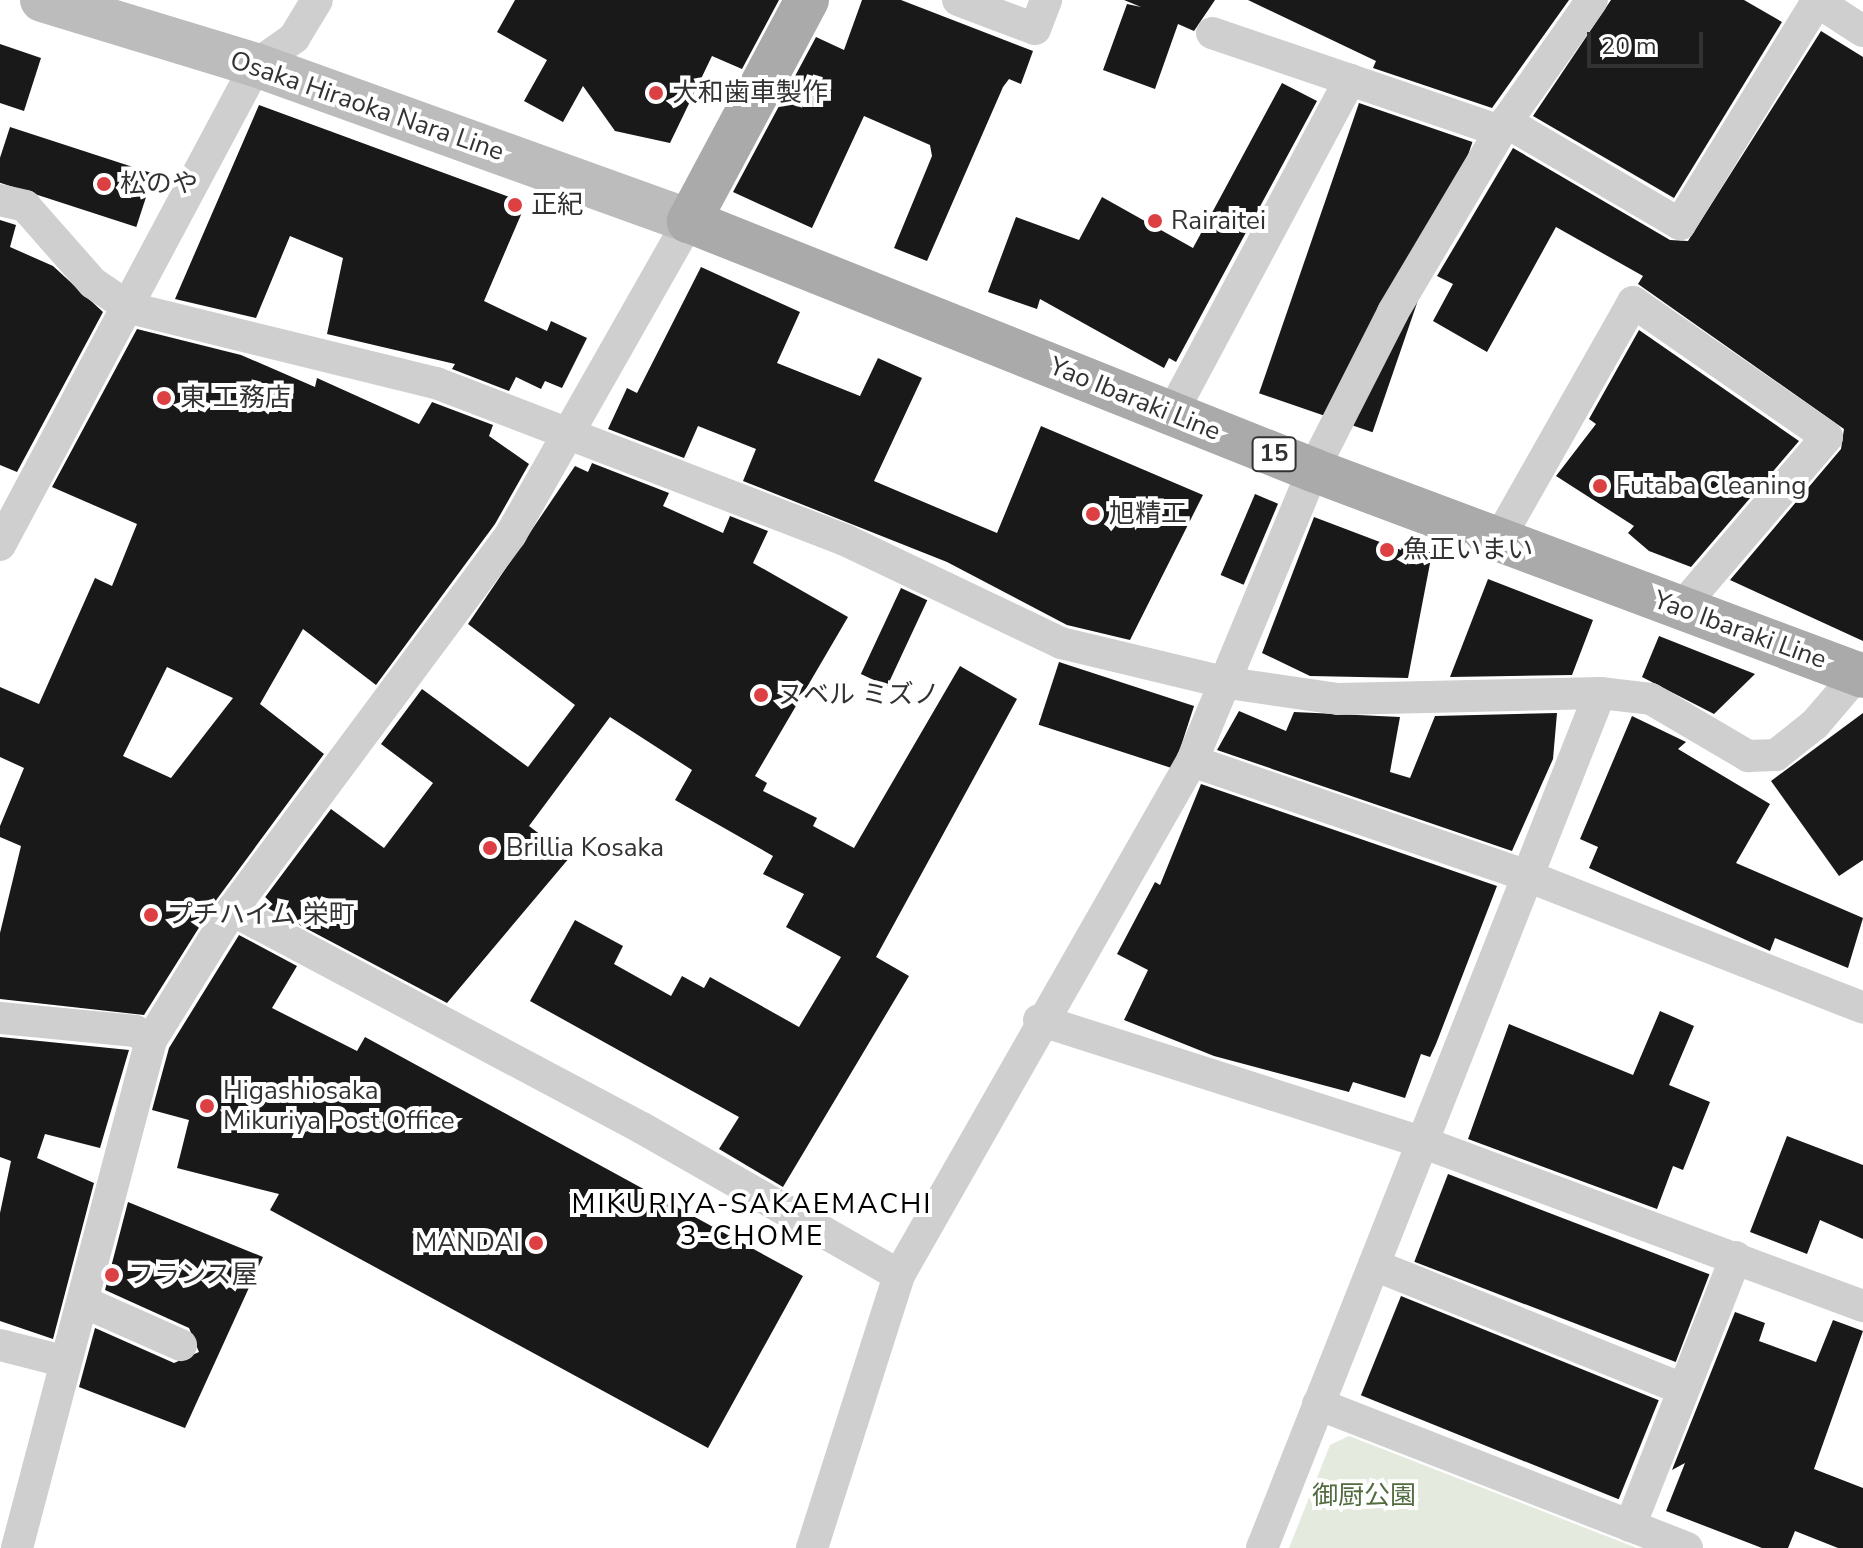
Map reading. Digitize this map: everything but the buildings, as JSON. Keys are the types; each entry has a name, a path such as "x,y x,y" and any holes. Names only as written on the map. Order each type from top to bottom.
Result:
{"main road":[{"name":"Osaka Hiraoka Nara Line","path":"42,0 256,65 689,221"},
{"path":"689,221 807,0"},
{"name":"Yao Ibaraki Line","path":"689,221 1313,470 1862,673"}],"street":[{"path":"0,545 130,308 256,65 294,38 317,0"},
{"path":"958,0 1035,29 1046,0"},
{"path":"1212,33 1503,127 1680,224 1816,0 1863,31"},
{"path":"812,1548 899,1275 1039,1020 1192,761 1228,683 1313,470 1393,312 1503,127 1587,1"},
{"path":"1172,413 1350,79"},
{"path":"0,200 25,206 93,283 130,308 436,383 570,440 598,444 845,540 1061,643 1228,683 1338,699 1600,693 1651,699 1748,756 1776,755 1862,673"},
{"path":"17,1548 63,1361 74,1349 151,1040 232,910 511,534 570,440 689,221"},
{"path":"1499,539 1633,302 1827,437 1682,607"},
{"path":"1262,1548 1374,1265 1427,1144 1527,876 1600,693"},
{"path":"1192,761 1527,876 1863,1008"},
{"path":"232,910 642,1128 899,1275"},
{"path":"0,1018 135,1031 151,1040"},
{"path":"1039,1020 1427,1144 1863,1306"},
{"path":"1630,1526 1736,1257"},
{"path":"1374,1265 1683,1389"},
{"path":"86,1303 181,1345"},
{"path":"0,1345 63,1361"},
{"path":"1318,1404 1687,1548"}],"green space":[{"name":"御厨公園","path":"1349,1436 1637,1548 1289,1548 1330,1445"}],"place":[{"name":"大和歯車製作","path":"656,93"},
{"name":"松のや","path":"104,184"},
{"name":"正紀","path":"515,205"},
{"name":"Rairaitei","path":"1155,221"},
{"name":"東 工務店","path":"164,398"},
{"name":"Futaba Cleaning","path":"1600,486"},
{"name":"旭精工","path":"1093,514"},
{"name":"魚正いまい","path":"1387,550"},
{"name":"ヌベル ミズノ","path":"761,695"},
{"name":"Brillia Kosaka","path":"490,848"},
{"name":"プチハイム 栄町","path":"151,915"},
{"name":"Higashiosaka Mikuriya Post Office","path":"207,1106"},
{"name":"MANDAI","path":"536,1243"},
{"name":"フランス屋","path":"112,1275"}],"district":[{"name":"MIKURIYA-SAKAEMACHI 3-CHOME","path":"752,1220"}]}
